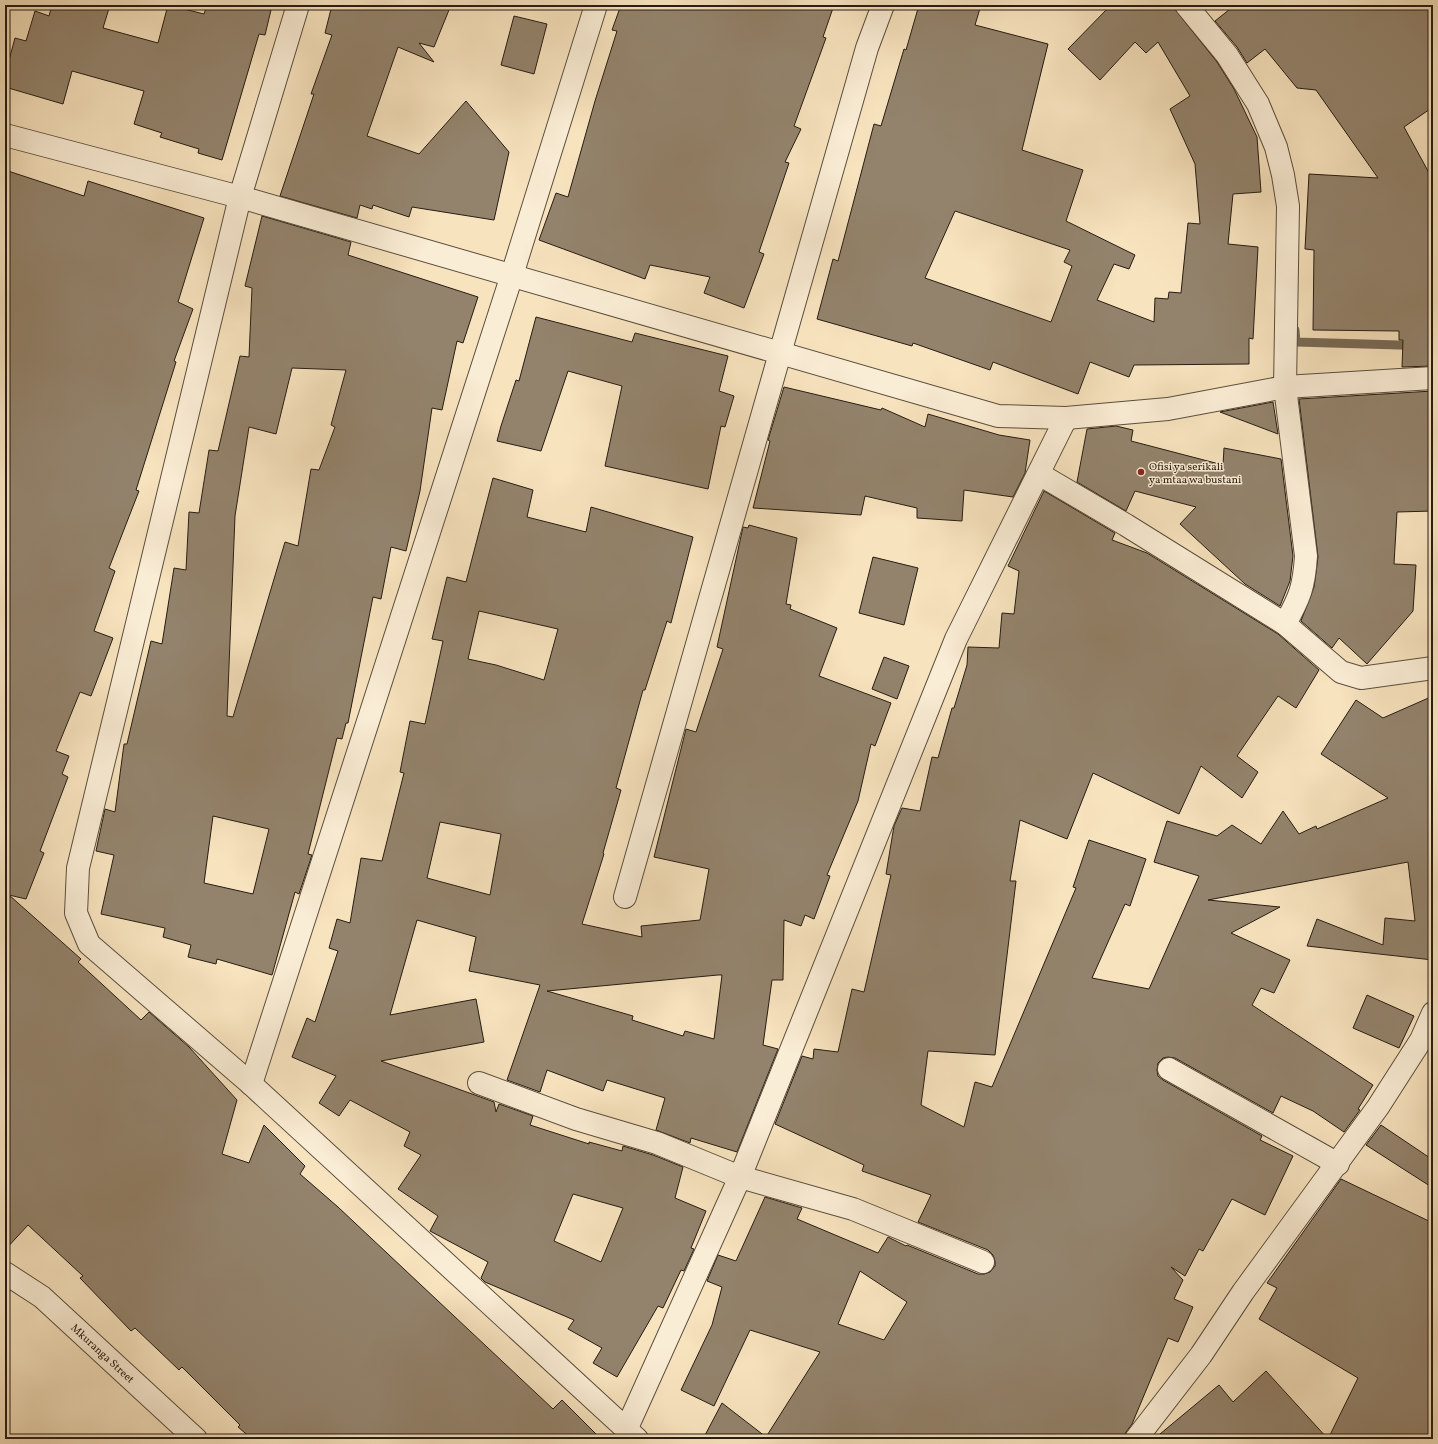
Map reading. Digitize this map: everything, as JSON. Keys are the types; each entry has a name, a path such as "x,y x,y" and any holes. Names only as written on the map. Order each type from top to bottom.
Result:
{"street":[{"path":"298,5 240,197 78,868 76,913 89,944 251,1084 632,1434 740,1177 956,639 1066,418"},
{"path":"251,1084 512,275 596,5"},
{"path":"625,897 867,48 883,5"},
{"path":"1186,5 1227,55 1258,104 1276,147 1283,175 1288,206 1285,387 1306,556 1300,598 1286,624"},
{"path":"5,135 240,197 998,416 1066,418 1168,409 1285,387 1433,378"},
{"path":"1039,474 1126,525 1286,624 1341,672 1361,678 1433,668"},
{"path":"1136,1439 1201,1355 1243,1292 1338,1164 1421,1040 1433,1013"},
{"path":"1169,1069 1338,1164"},
{"path":"479,1083 576,1119 656,1143 740,1177 853,1209 983,1262"},
{"name":"Mkuranga Street","path":"5,1273 42,1297 196,1439"}],"building":[{"path":"52,5 110,5 103,28 158,43 168,5 204,14 207,5 252,5 271,10 265,35 259,34 222,160 198,153 199,149 160,137 162,133 134,124 144,91 72,71 63,104 5,87 5,75 15,38 26,41 35,11 49,16"},
{"path":"332,5 451,5 434,47 419,43 434,62 398,47 367,136 419,154 466,101 509,152 494,220 412,207 409,217 373,205 372,209 360,205 357,218 280,196 314,94 311,94 332,35 325,33"},
{"path":"621,5 834,5 823,37 826,38 794,126 801,129 785,162 789,163 759,252 764,254 744,308 704,293 710,277 650,265 645,279 539,240 556,193 568,197 595,101 617,31 612,30"},
{"path":"919,5 981,5 975,25 1048,44 1022,150 1083,170 1066,221 1135,255 1129,269 1114,264 1097,300 1154,322 1155,298 1168,299 1169,292 1181,293 1188,223 1200,224 1195,164 1170,109 1190,96 1158,42 1146,53 1135,42 1100,80 1068,49 1111,5 1171,5 1217,62 1234,89 1257,137 1261,192 1233,194 1228,244 1258,247 1253,339 1249,338 1249,364 1134,365 1129,377 1090,362 1078,394 993,362 990,370 913,343 912,346 817,319 833,259 838,261 874,124 881,126 904,49 906,50","holes":["955,211 1070,250 1064,262 1072,266 1051,322 925,278"]},
{"path":"1235,5 1433,5 1433,107 1404,127 1428,171 1433,191 1430,276 1433,276 1433,366 1402,367 1403,340 1399,340 1399,331 1313,330 1314,250 1305,249 1309,174 1378,178 1316,90 1297,88 1265,49 1247,63 1237,47 1215,21"},
{"path":"514,16 547,24 534,74 501,65"},
{"path":"5,170 84,196 88,181 204,218 178,302 193,309 174,361 176,362 136,490 139,491 109,568 115,571 94,631 113,638 91,696 80,692 56,751 69,756 62,774 68,777 40,851 44,853 26,899 9,895 81,959 78,962 141,1020 149,1012 189,1047 237,1100 222,1154 249,1163 264,1125 305,1166 300,1174 338,1207 553,1409 562,1400 601,1439 252,1439 238,1427 240,1425 182,1367 179,1370 135,1328 131,1331 80,1278 83,1276 28,1225 5,1250"},
{"path":"262,216 351,242 348,255 478,297 463,343 457,341 442,410 432,408 420,491 406,551 391,547 381,599 373,597 348,723 346,723 342,739 337,738 308,854 312,855 299,894 295,892 272,975 217,959 216,964 188,957 191,945 163,937 165,928 101,914 114,855 96,851 105,809 115,812 124,744 127,744 151,641 162,644 174,568 186,570 189,512 199,513 209,450 218,451 240,356 249,357 252,288 245,286","holes":["292,368 346,370 331,425 335,427 319,470 311,469 298,546 285,542 233,717 227,716 235,516 249,427 276,434","213,816 269,829 253,894 204,883"]},
{"path":"536,317 632,342 635,333 728,356 719,391 734,396 725,427 721,426 708,489 605,466 622,386 568,371 541,451 497,441 516,380 519,381"},
{"path":"784,387 881,410 882,408 925,427 928,414 999,435 1030,440 1025,473 1013,497 964,490 962,521 917,518 917,508 865,496 861,515 753,508 770,441 768,440"},
{"path":"1433,391 1433,511 1397,512 1394,564 1416,565 1413,611 1367,664 1339,638 1332,648 1301,621 1314,587 1318,557 1299,399"},
{"path":"1273,402 1278,434 1220,412"},
{"path":"1116,426 1133,430 1131,441 1223,465 1224,448 1281,459 1293,556 1290,581 1280,606 1245,584 1180,524 1196,507 1135,491 1126,511 1077,482 1087,429"},
{"path":"493,478 533,490 527,517 586,532 591,507 693,537 671,623 667,621 645,690 643,690 616,788 621,790 603,853 604,854 582,924 642,937 641,926 700,920 709,869 654,857 686,729 696,732 723,649 717,647 743,527 748,528 749,525 797,538 786,604 791,605 790,609 837,628 819,676 891,703 875,746 871,744 858,801 827,875 830,876 814,919 805,915 801,926 784,920 783,980 772,980 763,1045 778,1049 737,1152 691,1138 690,1143 656,1130 665,1098 607,1080 603,1091 547,1070 540,1092 507,1080 540,985 469,971 476,937 417,920 390,1015 476,999 484,1042 381,1061 494,1102 496,1112 499,1104 533,1116 530,1125 589,1144 589,1142 622,1151 623,1146 653,1155 683,1167 675,1198 706,1211 691,1248 694,1249 684,1271 681,1270 663,1308 658,1306 617,1377 593,1363 602,1348 568,1329 574,1320 485,1282 481,1278 488,1262 430,1231 438,1216 398,1189 421,1155 404,1146 410,1132 350,1100 339,1116 319,1103 336,1076 292,1057 307,1018 315,1022 338,951 329,948 337,919 350,923 361,858 382,861 404,773 400,772 410,721 425,724 443,641 432,639 447,577 466,582","holes":["479,611 558,629 544,680 496,665 468,659","440,822 501,834 490,895 427,878","718,975 722,975 714,1039 685,1031 683,1036 632,1020 633,1016 547,991","573,1194 623,1208 601,1262 554,1241"]},
{"path":"1044,491 1115,533 1112,540 1147,553 1278,634 1319,670 1296,708 1278,696 1237,756 1258,772 1242,798 1201,766 1179,814 1093,773 1067,839 1020,820 1010,881 1016,881 995,1055 928,1051 921,1105 964,1127 975,1082 992,1087 1076,888 1073,887 1089,840 1146,859 1130,906 1125,904 1092,978 1149,989 1199,876 1154,862 1167,821 1217,836 1232,825 1261,844 1283,811 1299,834 1316,826 1317,829 1388,798 1321,754 1356,700 1383,718 1433,696 1433,960 1307,946 1317,919 1383,945 1385,918 1415,921 1408,862 1208,900 1280,907 1231,933 1290,960 1274,993 1261,988 1252,1005 1373,1085 1358,1109 1360,1110 1344,1132 1313,1111 1281,1096 1273,1113 1175,1058 1163,1058 1158,1063 1158,1076 1163,1080 1262,1136 1260,1140 1293,1156 1265,1215 1232,1199 1203,1251 1199,1249 1185,1276 1171,1267 1183,1280 1174,1299 1193,1307 1178,1342 1168,1338 1132,1424 1126,1432 1124,1439 703,1439 722,1403 766,1437 820,1352 750,1330 714,1406 681,1390 712,1325 722,1287 707,1281 718,1255 736,1261 765,1197 802,1208 797,1219 878,1253 888,1237 906,1246 907,1245 978,1274 990,1272 995,1266 993,1255 988,1250 918,1222 931,1195 862,1171 864,1165 775,1124 802,1056 813,1059 814,1049 838,1052 852,989 864,992 891,875 886,874 894,826 902,808 920,811 932,757 938,758 952,708 954,708 967,665 968,647 999,648 1002,613 1014,614 1019,571 1008,566","holes":["860,1271 907,1302 884,1340 838,1324"]},
{"path":"873,557 918,568 904,625 859,613"},
{"path":"884,657 909,666 897,699 872,689"},
{"path":"1367,995 1414,1016 1399,1048 1353,1028"},
{"path":"1381,1125 1433,1160 1433,1188 1366,1145"},
{"path":"1341,1179 1433,1223 1433,1439 1328,1439 1358,1378 1259,1319 1277,1288 1267,1283"},
{"path":"1266,1371 1328,1439 1154,1439 1219,1385 1233,1402"}],"waterway":[{"path":"1295,330 1296,342 1433,346"}],"place":[{"name":"Ofisi ya serikali ya mtaa wa bustani","path":"1141,472"}]}
